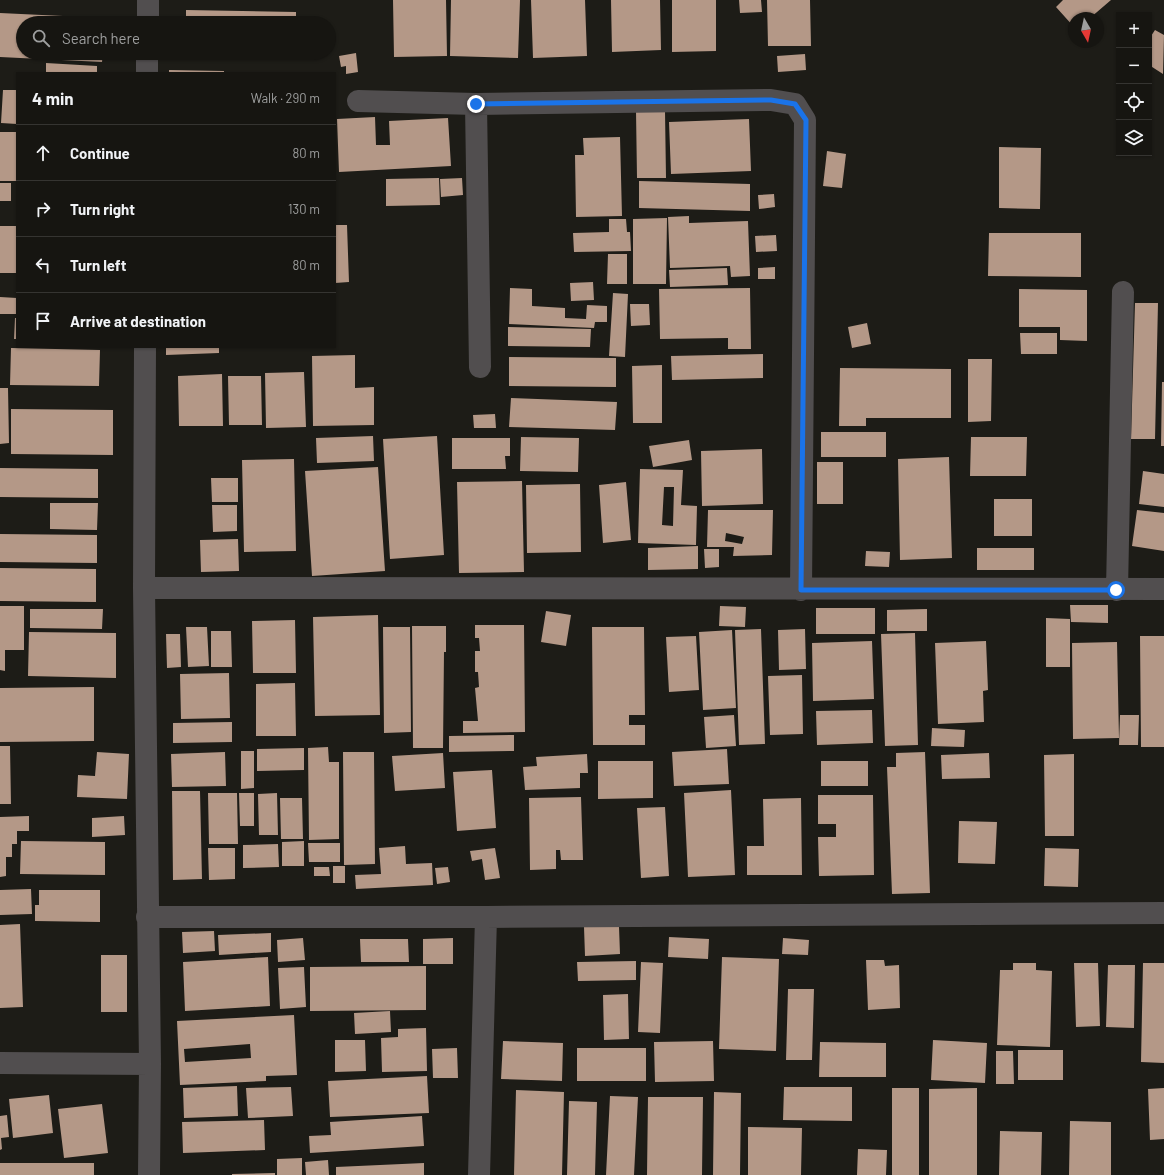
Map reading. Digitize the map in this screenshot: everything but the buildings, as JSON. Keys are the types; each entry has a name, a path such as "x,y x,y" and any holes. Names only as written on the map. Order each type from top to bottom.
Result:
{"street":[{"path":"148,0 148,16"},
{"path":"147,60 147,72"},
{"path":"358,101 476,104 771,100 795,104 806,120 801,590"},
{"path":"476,104 480,368"},
{"path":"1116,590 1123,292"},
{"path":"146,348 144,588 150,1064 149,1175"},
{"path":"144,588 801,590 1164,589"},
{"path":"147,917 486,917 1164,913"},
{"path":"479,1175 486,917"},
{"path":"0,1063 150,1064"}],"route":[{"path":"476,104 771,100 795,104 806,120 801,590 1116,590"}]}
